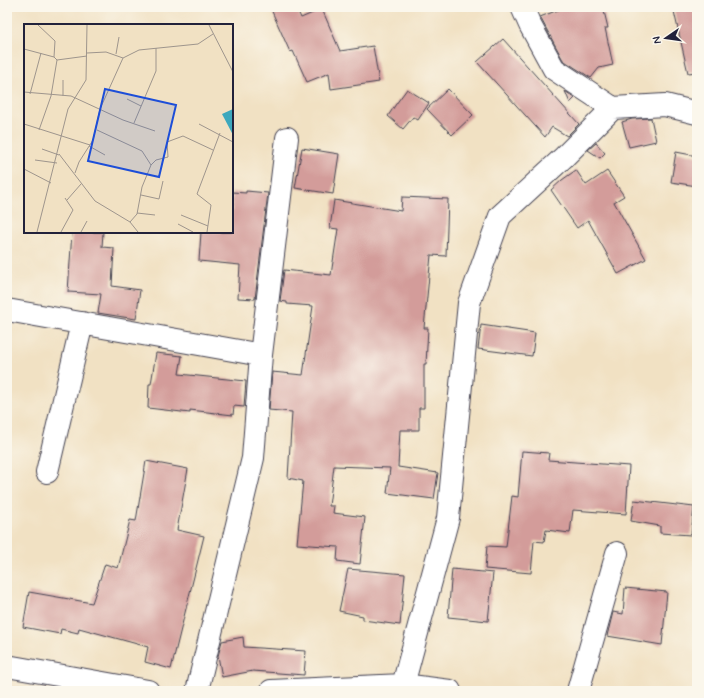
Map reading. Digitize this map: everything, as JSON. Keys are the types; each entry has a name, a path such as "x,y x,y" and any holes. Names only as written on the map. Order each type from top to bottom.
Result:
{"street":[{"path":"522,7 554,69 613,108 665,105 697,114"},
{"path":"403,685 448,518 469,303 500,216 613,108"},
{"path":"197,691 253,458 260,355 287,138"},
{"path":"7,310 260,355"},
{"path":"47,472 82,323"},
{"path":"578,691 617,553"},
{"path":"7,666 148,691"},
{"path":"271,691 403,685 450,691"}],"building":[{"path":"270,7 296,7 301,18 322,9 340,51 373,46 379,82 331,89 329,73 307,82 293,51 290,52"},
{"path":"566,7 603,7 608,28 605,28 613,65 599,68 591,78 563,60 540,17"},
{"path":"673,7 697,7 697,72 688,73"},
{"path":"503,39 579,124 567,136 552,127 545,137 477,62"},
{"path":"407,89 429,103 418,120 413,117 403,129 388,116"},
{"path":"448,89 473,115 452,135 427,109"},
{"path":"565,91 575,98 570,103"},
{"path":"651,118 656,141 629,147 622,122 632,119"},
{"path":"596,143 605,153 600,158 588,150"},
{"path":"302,148 339,154 333,194 295,188"},
{"path":"676,152 697,156 697,186 671,182"},
{"path":"576,170 586,185 607,171 624,196 614,202 646,259 618,274 588,220 577,228 551,190"},
{"path":"246,191 268,193 255,299 238,298 240,265 199,261 201,233 233,233 233,192 246,193"},
{"path":"402,197 448,199 446,256 431,255 424,328 428,328 426,364 424,364 424,408 419,408 419,430 400,430 398,467 438,473 434,499 387,493 390,468 334,466 329,506 334,506 333,513 365,517 360,564 337,561 338,547 297,544 303,481 288,478 292,412 269,410 272,372 303,375 313,306 287,304 287,302 280,301 284,270 331,275 338,229 330,228 334,200 401,211"},
{"path":"72,233 103,233 102,247 114,248 112,286 140,290 136,319 98,313 101,294 68,292"},
{"path":"481,325 535,333 532,356 478,349"},
{"path":"156,353 182,356 179,374 246,381 244,407 234,406 233,415 190,410 190,413 148,408 149,384 151,384"},
{"path":"522,451 549,453 548,460 629,466 626,514 573,510 570,533 546,530 544,542 534,541 531,573 485,569 487,546 506,547 512,496 518,497"},
{"path":"146,461 188,469 177,530 204,536 171,669 145,662 148,647 79,628 78,633 61,629 60,634 23,627 29,592 92,603 105,564 118,568 130,520 136,521"},
{"path":"634,500 694,507 691,535 660,533 660,526 631,521"},
{"path":"348,569 405,574 400,625 363,620 363,616 339,611"},
{"path":"452,569 493,573 488,621 448,617"},
{"path":"625,588 667,592 662,645 607,636 613,612 623,614"},
{"path":"243,637 244,647 306,651 304,675 253,671 222,677 218,656 222,641"}]}
